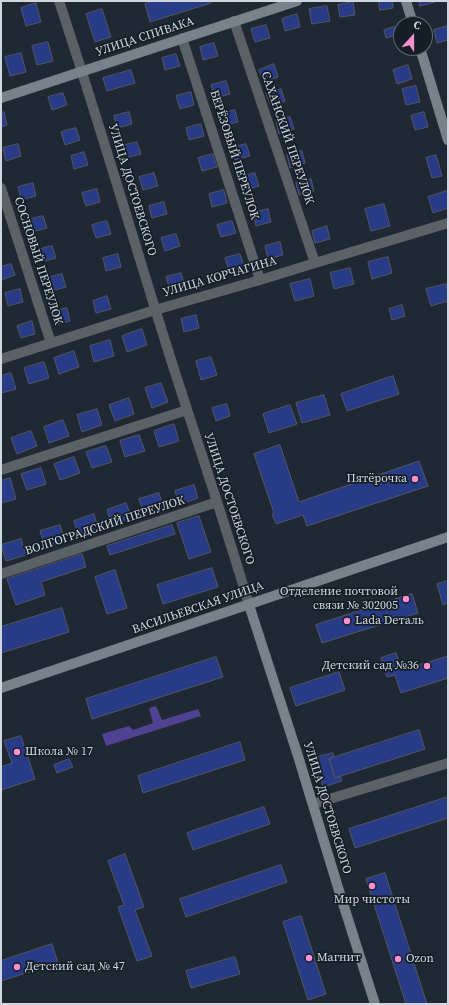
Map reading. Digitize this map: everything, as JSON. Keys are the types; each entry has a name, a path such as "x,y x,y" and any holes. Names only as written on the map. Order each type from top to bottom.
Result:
{"street":[{"name":"УЛИЦА ДОСТОЕВСКОГО","path":"59,1 155,310 218,502 375,1004"},
{"name":"УЛИЦА СПИВАКА","path":"1,98 297,1"},
{"path":"406,1 411,16"},
{"name":"САХАНСКИЙ ПЕРЕУЛОК","path":"234,22 315,263"},
{"name":"БЕРЁЗОВЫЙ ПЕРЕУЛОК","path":"182,38 260,280"},
{"path":"422,56 448,140"},
{"name":"СОСНОВЫЙ ПЕРЕУЛОК","path":"1,188 51,343"},
{"name":"УЛИЦА КОРЧАГИНА","path":"1,359 155,310 448,223"},
{"path":"1,470 187,410"},
{"name":"ВОЛГОГРАДСКИЙ ПЕРЕУЛОК","path":"1,574 218,502"},
{"name":"ВАСИЛЬЕВСКАЯ УЛИЦА","path":"1,688 448,538"},
{"path":"313,804 448,763"}],"shaded area":[{"path":"156,706 162,720 198,709 201,716 106,746 102,734 129,726 133,730 153,723 149,708"}],"building":[{"path":"154,1 210,1 211,3 150,22 145,4"},
{"path":"379,1 392,1 393,8 380,10"},
{"path":"419,1 435,1 435,2 420,6"},
{"path":"353,2 355,15 340,17 338,5"},
{"path":"36,3 41,22 26,26 21,8"},
{"path":"327,6 330,21 312,24 309,9"},
{"path":"102,9 111,37 95,42 86,14"},
{"path":"297,14 300,27 285,31 282,19"},
{"path":"266,25 270,38 255,42 251,29"},
{"path":"448,26 448,40 437,43 434,30"},
{"path":"393,27 393,36 386,38 384,30"},
{"path":"48,42 53,61 37,65 32,46"},
{"path":"214,43 218,56 203,60 200,47"},
{"path":"21,53 26,72 10,76 5,57"},
{"path":"176,54 180,66 165,70 162,58"},
{"path":"274,64 278,77 264,82 259,70"},
{"path":"408,65 412,79 397,84 393,70"},
{"path":"131,70 135,83 107,91 103,78"},
{"path":"226,81 230,94 215,98 211,85"},
{"path":"416,86 420,102 406,105 402,89"},
{"path":"281,89 285,101 271,106 266,94"},
{"path":"191,92 194,105 180,109 176,96"},
{"path":"63,93 67,105 52,110 48,97"},
{"path":"235,110 238,122 223,126 220,114"},
{"path":"4,112 7,125 1,127 1,113"},
{"path":"129,112 132,124 117,128 114,116"},
{"path":"424,112 428,127 415,130 411,116"},
{"path":"290,117 294,129 279,134 276,121"},
{"path":"201,124 204,136 189,140 186,128"},
{"path":"76,128 80,140 65,145 61,132"},
{"path":"137,142 141,154 126,158 122,146"},
{"path":"18,144 21,156 6,161 3,148"},
{"path":"246,144 250,156 235,160 231,148"},
{"path":"302,151 305,163 290,168 287,155"},
{"path":"84,152 88,165 74,169 71,156"},
{"path":"213,154 217,167 202,171 198,158"},
{"path":"436,155 442,176 432,178 426,158"},
{"path":"154,173 158,186 143,190 139,177"},
{"path":"255,173 259,186 244,190 240,177"},
{"path":"311,179 314,191 299,195 296,183"},
{"path":"33,183 36,196 21,200 18,187"},
{"path":"97,189 100,202 86,206 82,193"},
{"path":"224,190 227,203 212,207 209,194"},
{"path":"447,191 448,208 433,213 428,197"},
{"path":"164,202 167,214 152,218 149,206"},
{"path":"384,204 390,226 371,231 365,209"},
{"path":"268,209 271,222 256,226 253,213"},
{"path":"43,216 47,228 32,232 28,220"},
{"path":"107,221 111,234 96,238 92,225"},
{"path":"232,221 236,233 221,237 217,225"},
{"path":"327,226 330,239 315,243 312,231"},
{"path":"176,234 180,246 165,251 161,238"},
{"path":"280,242 283,255 268,259 265,246"},
{"path":"52,246 56,258 41,262 37,250"},
{"path":"118,254 121,267 106,271 103,258"},
{"path":"240,254 244,266 229,271 225,258"},
{"path":"388,257 392,273 372,279 368,262"},
{"path":"11,264 15,275 1,280 1,267"},
{"path":"350,268 354,284 334,289 330,273"},
{"path":"181,273 185,286 170,290 166,277"},
{"path":"62,274 66,287 51,291 47,278"},
{"path":"310,279 314,296 295,301 290,284"},
{"path":"446,284 448,290 448,301 431,306 426,289"},
{"path":"20,289 23,302 8,306 5,293"},
{"path":"107,296 111,309 96,313 93,301"},
{"path":"402,305 405,316 392,320 389,309"},
{"path":"67,308 70,321 55,325 52,312"},
{"path":"196,315 199,328 184,332 181,319"},
{"path":"32,321 35,334 21,338 17,326"},
{"path":"142,329 147,345 127,352 122,336"},
{"path":"110,340 114,356 94,362 90,346"},
{"path":"74,351 79,367 59,374 54,358"},
{"path":"211,357 217,375 201,380 196,361"},
{"path":"44,362 49,378 29,384 24,368"},
{"path":"11,373 16,389 1,393 1,376"},
{"path":"393,376 399,394 347,411 341,394"},
{"path":"161,383 168,402 152,408 145,388"},
{"path":"324,395 330,415 302,423 296,403"},
{"path":"129,398 134,414 115,421 109,405"},
{"path":"227,404 230,416 216,421 212,408"},
{"path":"290,405 297,424 269,433 263,414"},
{"path":"97,409 102,425 82,432 77,415"},
{"path":"63,420 69,436 49,443 44,427"},
{"path":"174,424 179,441 159,447 154,431"},
{"path":"31,431 37,446 17,454 11,438"},
{"path":"139,435 145,451 125,457 120,441"},
{"path":"280,445 299,502 419,461 428,486 307,526 303,515 276,524 272,514 274,513 254,454"},
{"path":"106,446 112,462 92,468 86,452"},
{"path":"74,457 80,473 60,480 54,464"},
{"path":"41,468 46,484 27,490 21,474"},
{"path":"10,478 16,499 1,503 1,481"},
{"path":"194,485 198,498 179,505 175,491"},
{"path":"159,493 164,509 144,515 139,499"},
{"path":"126,503 132,519 112,526 107,510"},
{"path":"94,514 99,531 79,537 74,521"},
{"path":"199,516 211,552 189,559 177,523"},
{"path":"60,525 65,541 45,547 40,531"},
{"path":"172,525 175,534 110,555 107,546"},
{"path":"21,539 26,555 6,561 1,545"},
{"path":"82,554 86,567 41,582 45,595 16,605 7,579"},
{"path":"212,568 218,587 163,604 157,585"},
{"path":"115,570 127,608 107,614 95,577"},
{"path":"448,581 448,603 443,605 437,584"},
{"path":"412,594 418,613 322,643 316,625"},
{"path":"62,608 69,632 1,653 1,627"},
{"path":"396,653 402,670 448,656 448,678 401,693 395,675 387,677 381,658"},
{"path":"216,657 223,677 92,719 86,699"},
{"path":"339,672 345,690 296,706 290,688"},
{"path":"419,730 425,749 335,778 329,759"},
{"name":"Школа № 17","path":"21,736 35,779 1,790 1,767 12,763 4,741"},
{"path":"240,742 245,760 143,793 138,776"},
{"path":"333,753 334,757 329,759 335,778 340,776 342,781 323,787 314,758"},
{"path":"69,759 73,767 57,773 54,765"},
{"path":"448,797 448,818 355,848 349,829"},
{"path":"264,807 270,824 193,850 187,833"},
{"path":"125,854 144,907 135,910 152,956 137,961 118,907 124,905 108,861"},
{"path":"281,865 287,882 186,917 180,899"},
{"path":"385,873 427,1004 406,1004 366,879"},
{"path":"301,916 326,994 308,1000 283,922"},
{"path":"52,944 58,963 1,981 1,961"},
{"path":"235,957 240,974 191,988 186,971"}],"place":[{"name":"Пятёрочка","path":"415,479"},
{"name":"Отделение почтовой связи № 302005","path":"406,599"},
{"name":"Lada Dеталь","path":"347,621"},
{"name":"Детский сад №36","path":"427,666"},
{"name":"Школа № 17","path":"17,752"},
{"name":"Мир чистоты","path":"372,886"},
{"name":"Магнит","path":"309,958"},
{"name":"Ozon","path":"398,959"},
{"name":"Детский сад № 47","path":"17,967"}]}
